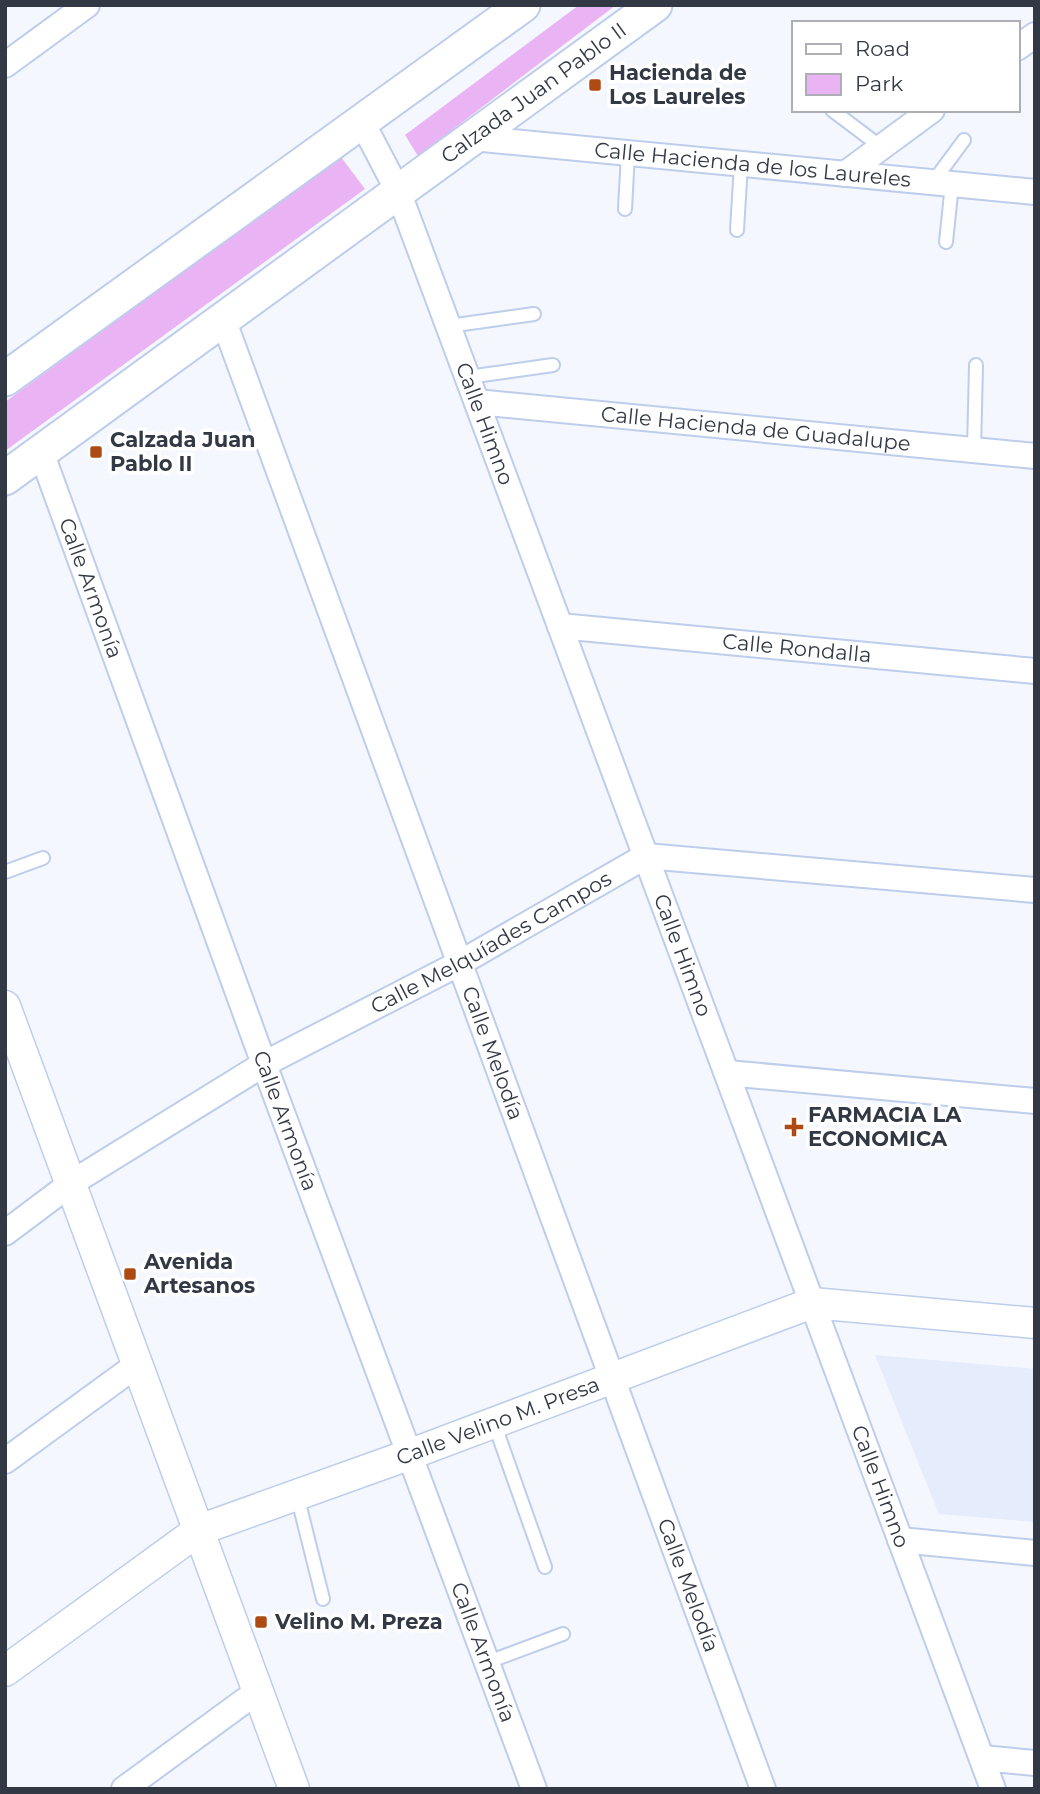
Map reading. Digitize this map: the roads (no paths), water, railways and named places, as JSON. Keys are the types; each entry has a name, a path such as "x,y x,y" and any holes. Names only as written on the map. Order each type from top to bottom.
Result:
{"main road":[{"path":"5,379 363,124 523,5"},
{"name":"Calzada Juan Pablo II","path":"5,478 655,5"}],"street":[{"path":"5,65 87,5"},
{"path":"1019,47 1035,36"},
{"path":"845,174 929,112"},
{"name":"Calle Himno","path":"363,124 398,191 993,1789"},
{"name":"Calle Hacienda de los Laureles","path":"472,138 1035,192"},
{"name":"Calle Melodía","path":"223,319 763,1789"},
{"name":"Calle Hacienda de Guadalupe","path":"477,402 1035,456"},
{"name":"Calle Armonía","path":"41,452 264,1063 534,1789"},
{"name":"Calle Rondalla","path":"561,626 1035,671"},
{"path":"646,856 1035,890"},
{"name":"Calle Melquíades Campos","path":"5,1233 73,1182 264,1063 460,963 646,856"},
{"path":"5,1006 11,1039 73,1182 294,1789"},
{"path":"727,1073 1035,1101"},
{"name":"Calle Velino M. Presa","path":"5,1671 199,1530 411,1454 812,1303 1035,1323"},
{"path":"5,1461 138,1364"},
{"path":"900,1540 1035,1553"},
{"path":"124,1789 258,1691"},
{"path":"982,1758 1035,1763"}],"lane":[{"path":"835,112 881,147"},
{"path":"946,242 942,183 964,140"},
{"path":"625,209 628,153"},
{"path":"737,230 741,164"},
{"path":"449,326 534,314"},
{"path":"468,377 553,365"},
{"path":"974,450 976,365"},
{"path":"5,872 43,858"},
{"path":"494,1423 545,1567"},
{"path":"297,1495 323,1599"},
{"path":"488,1662 563,1634"}],"place":[{"name":"Hacienda de Los Laureles","path":"595,85"},
{"name":"Calzada Juan Pablo II","path":"96,452"},
{"name":"FARMACIA LA ECONOMICA","path":"794,1127"},
{"name":"Avenida Artesanos","path":"130,1274"},
{"name":"Velino M. Preza","path":"261,1622"}]}
